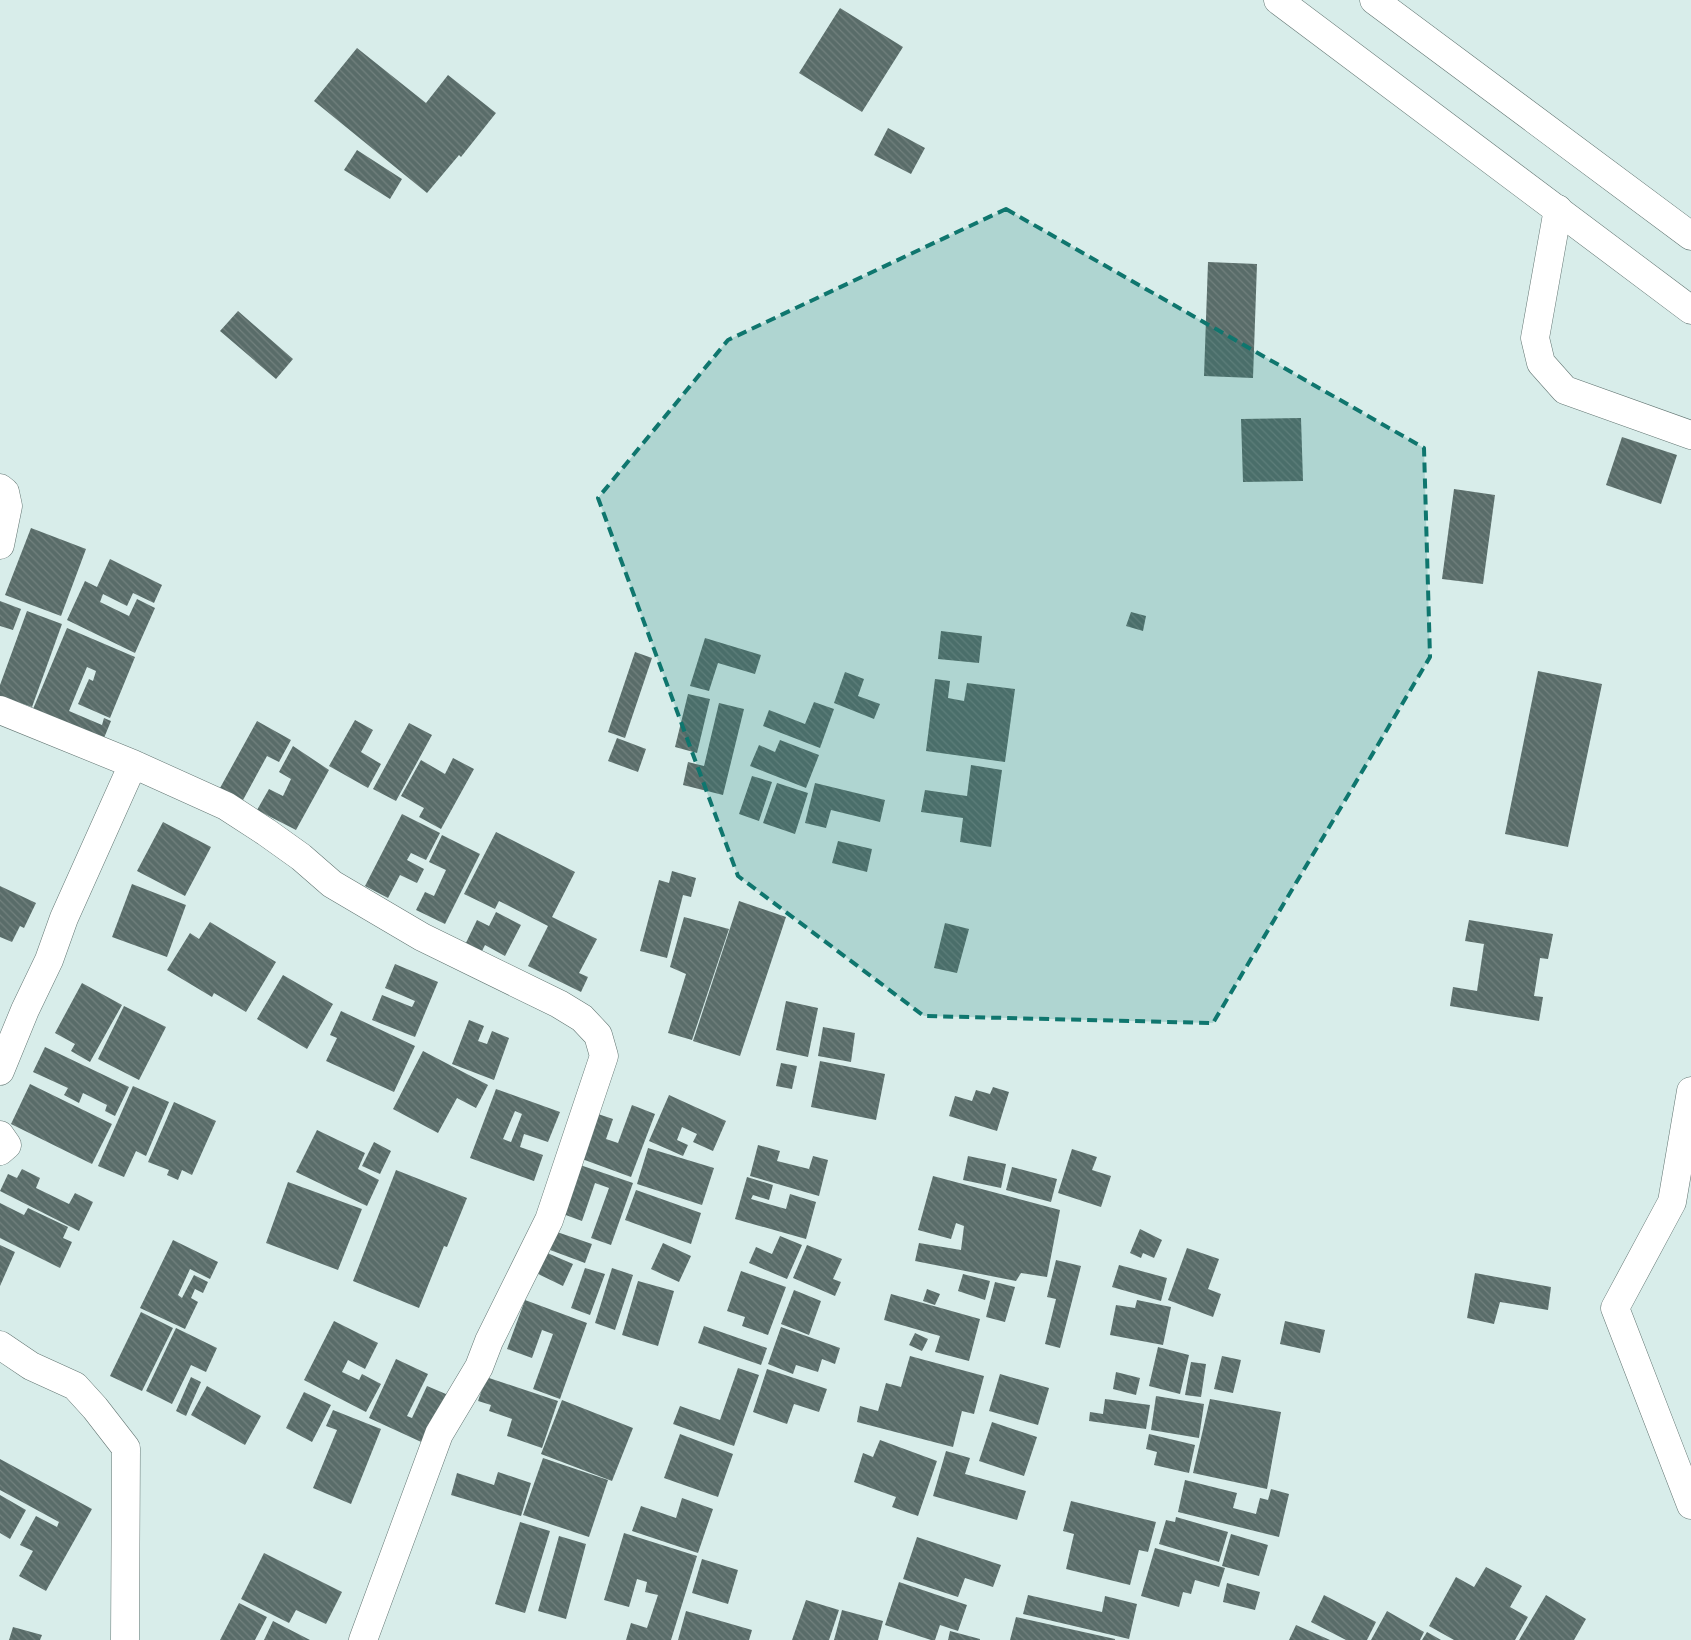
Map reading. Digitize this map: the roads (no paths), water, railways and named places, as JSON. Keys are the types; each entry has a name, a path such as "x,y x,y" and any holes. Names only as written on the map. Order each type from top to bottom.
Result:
{"street":[{"path":"1278,0 1691,310"},
{"path":"1374,0 1691,236"},
{"path":"1558,209 1535,338 1541,363 1565,390 1691,435"},
{"path":"0,488 5,492 8,506 0,545"},
{"path":"0,710 133,764 226,806 301,857 332,884 422,937 559,1004 582,1018 598,1035 604,1056 549,1220 489,1341 479,1367 439,1434 362,1640"},
{"path":"0,1072 25,1010 49,960 64,918 133,764"},
{"path":"1691,1091 1672,1202 1616,1308 1691,1505"},
{"path":"0,1135 7,1145 0,1151"},
{"path":"0,1345 31,1366 75,1386 126,1448 125,1640"}]}
